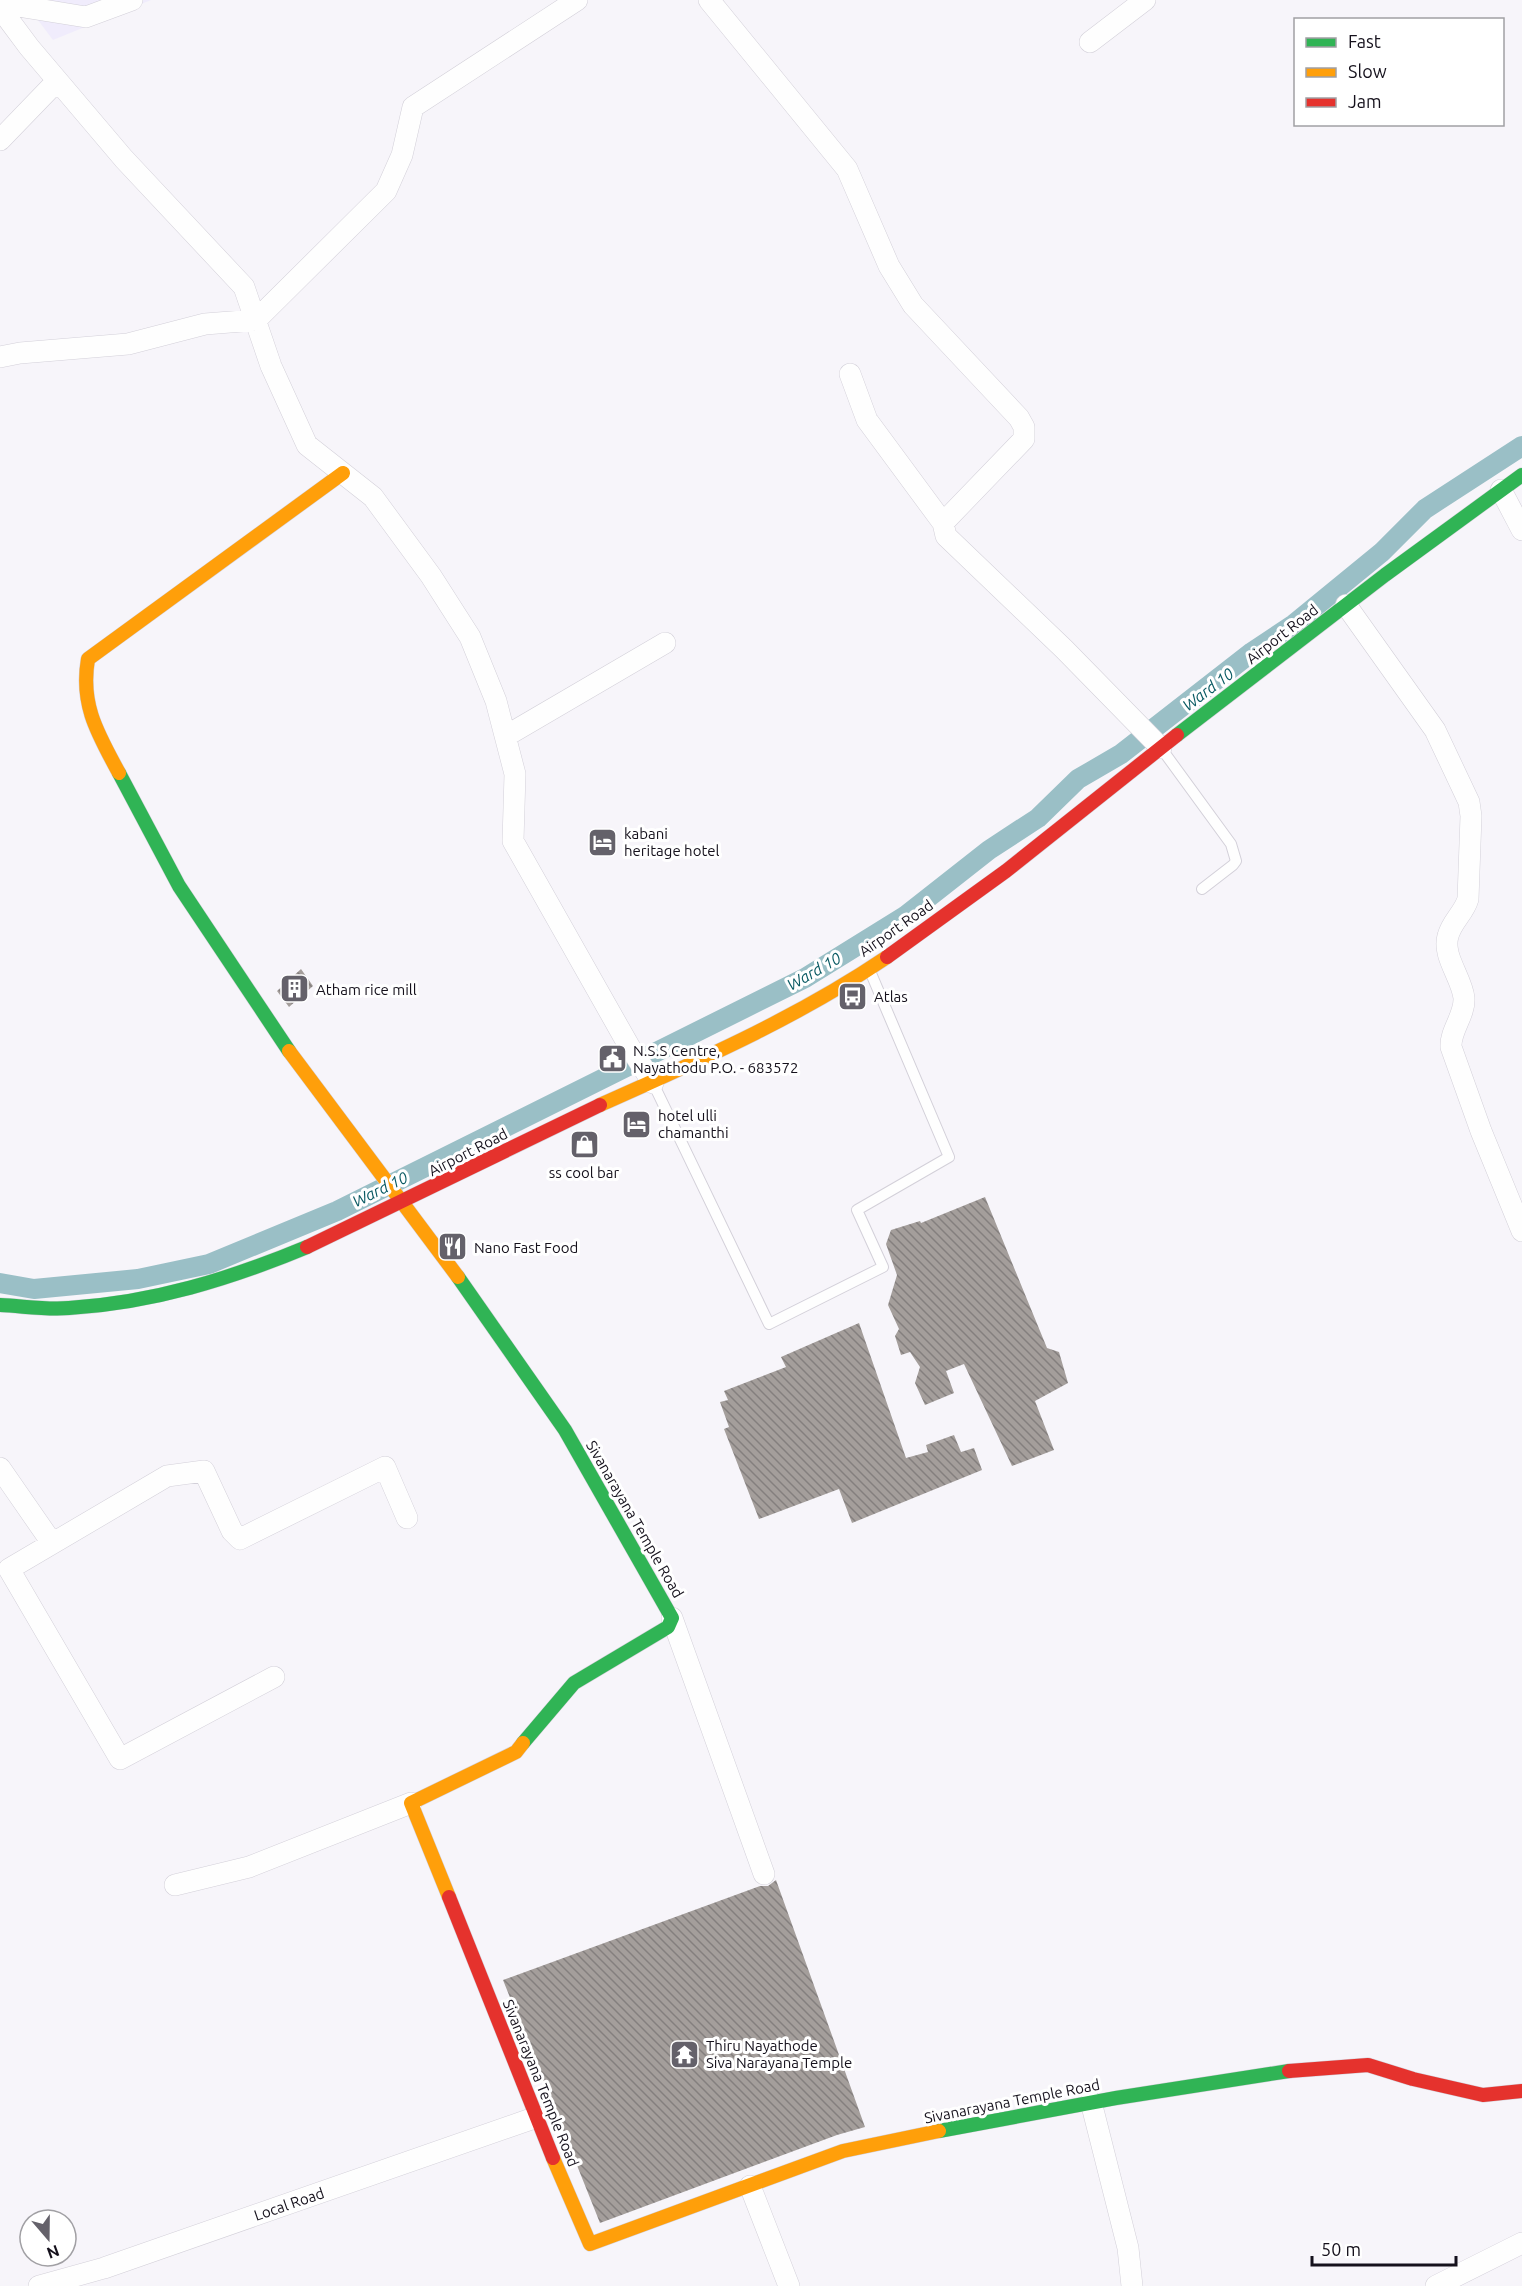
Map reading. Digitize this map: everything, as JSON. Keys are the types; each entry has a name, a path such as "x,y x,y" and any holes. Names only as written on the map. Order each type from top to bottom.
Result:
{"street":[{"path":"0,3 86,17 132,0"},
{"path":"0,357 20,353 128,344 205,324 256,320 387,191 402,156 413,107 578,0"},
{"path":"709,0 847,169 889,266 913,305 1019,418 1024,427 1024,439 943,523"},
{"path":"1090,42 1144,0"},
{"path":"0,8 57,81 124,159 244,287 271,366 307,445 373,497 431,576 470,637 496,701 515,774 513,841 629,1046 651,1079"},
{"path":"0,140 57,81"},
{"path":"850,374 867,420 943,523 945,536 1064,649 1139,729 1161,748"},
{"name":"Sivanarayana Temple Road","path":"343,473 88,659 84,682 92,723 179,886 271,1027 506,1343 565,1430 672,1618 668,1627 574,1683 516,1752 411,1803 590,2244 843,2151 1091,2102 1305,2068 1368,2065 1413,2079 1483,2095 1522,2091"},
{"name":"Airport Road","path":"0,1305 23,1308 107,1306 172,1293 245,1272 513,1146 840,987 1032,851 1346,605 1522,475"},
{"path":"1501,490 1522,530"},
{"path":"1346,605 1435,730 1469,802 1467,899 1465,909 1453,924 1447,937 1447,947 1464,996 1464,1006 1451,1037 1451,1047 1481,1131 1522,1231"},
{"path":"506,736 664,642"},
{"path":"274,1677 120,1759 9,1569 168,1476 204,1471 232,1531 240,1539 385,1467 407,1518"},
{"path":"0,1468 52,1543"},
{"path":"672,1618 764,1874"},
{"path":"175,1885 249,1867 411,1803"},
{"path":"1091,2102 1128,2248 1132,2286"},
{"name":"Local Road","path":"39,2286 104,2268 537,2117"},
{"path":"750,2186 789,2286"},
{"path":"1436,2286 1522,2243"}],"lane":[{"path":"1161,748 1231,844 1235,854 1233,865 1202,889"},
{"path":"651,1079 770,1324 883,1268 857,1210 949,1157 868,968"}],"shaded area":[{"path":"23,0 151,0 53,40"}],"building":[{"name":"Atham rice mill","path":"301,969 313,986 289,1007 277,991"},
{"path":"985,1197 1047,1348 1059,1352 1068,1383 1035,1401 1054,1450 1012,1466 964,1364 946,1371 954,1393 925,1405 915,1383 920,1367 910,1352 901,1355 895,1336 899,1329 888,1305 897,1275 886,1244 891,1230 920,1221 921,1223"},
{"path":"859,1323 906,1458 928,1452 926,1445 954,1435 961,1452 974,1448 982,1470 852,1523 839,1489 759,1519 724,1429 729,1427 720,1402 728,1400 724,1391 786,1367 781,1357"},
{"name":"Thiru Nayathode Siva Narayana Temple","path":"776,1880 865,2127 837,2135 600,2223 503,1980 760,1886 768,1886"}],"waterway":[{"name":"Ward 10","path":"0,1283 34,1289 138,1279 209,1264 337,1211 805,978 905,916 989,850 1038,818 1078,779 1121,754 1252,652 1294,624 1382,552 1425,509 1522,446"}],"traffic: fast":[{"path":"1177,735 1385,575 1522,475"},
{"path":"119,773 179,886 289,1051"},
{"path":"0,1305 60,1308 130,1301 220,1279 307,1247"},
{"path":"458,1277 565,1430 672,1618 668,1627 574,1683 523,1743"},
{"path":"939,2131 1116,2098 1289,2071"}],"traffic: slow":[{"path":"119,773 98,732 89,705 86,676 88,659 343,473"},
{"path":"600,1105 782,1019 818,1000 887,957"},
{"path":"289,1051 458,1277"},
{"path":"449,1897 411,1803 516,1752 523,1743"},
{"path":"553,2158 590,2244 843,2151 939,2131"}],"traffic: jam":[{"path":"887,957 1006,871 1177,735"},
{"path":"307,1247 600,1105"},
{"path":"449,1897 553,2158"},
{"path":"1289,2071 1368,2065 1413,2079 1483,2095 1522,2091"}],"place":[{"name":"kabani heritage hotel","path":"603,842"},
{"name":"Atham rice mill","path":"295,989"},
{"name":"Atlas","path":"853,996"},
{"name":"N.S.S Centre, Nayathodu P.O. - 683572","path":"612,1059"},
{"name":"hotel ulli chamanthi","path":"637,1124"},
{"name":"ss cool bar","path":"584,1145"},
{"name":"Nano Fast Food","path":"453,1247"},
{"name":"Thiru Nayathode Siva Narayana Temple","path":"685,2054"}]}
